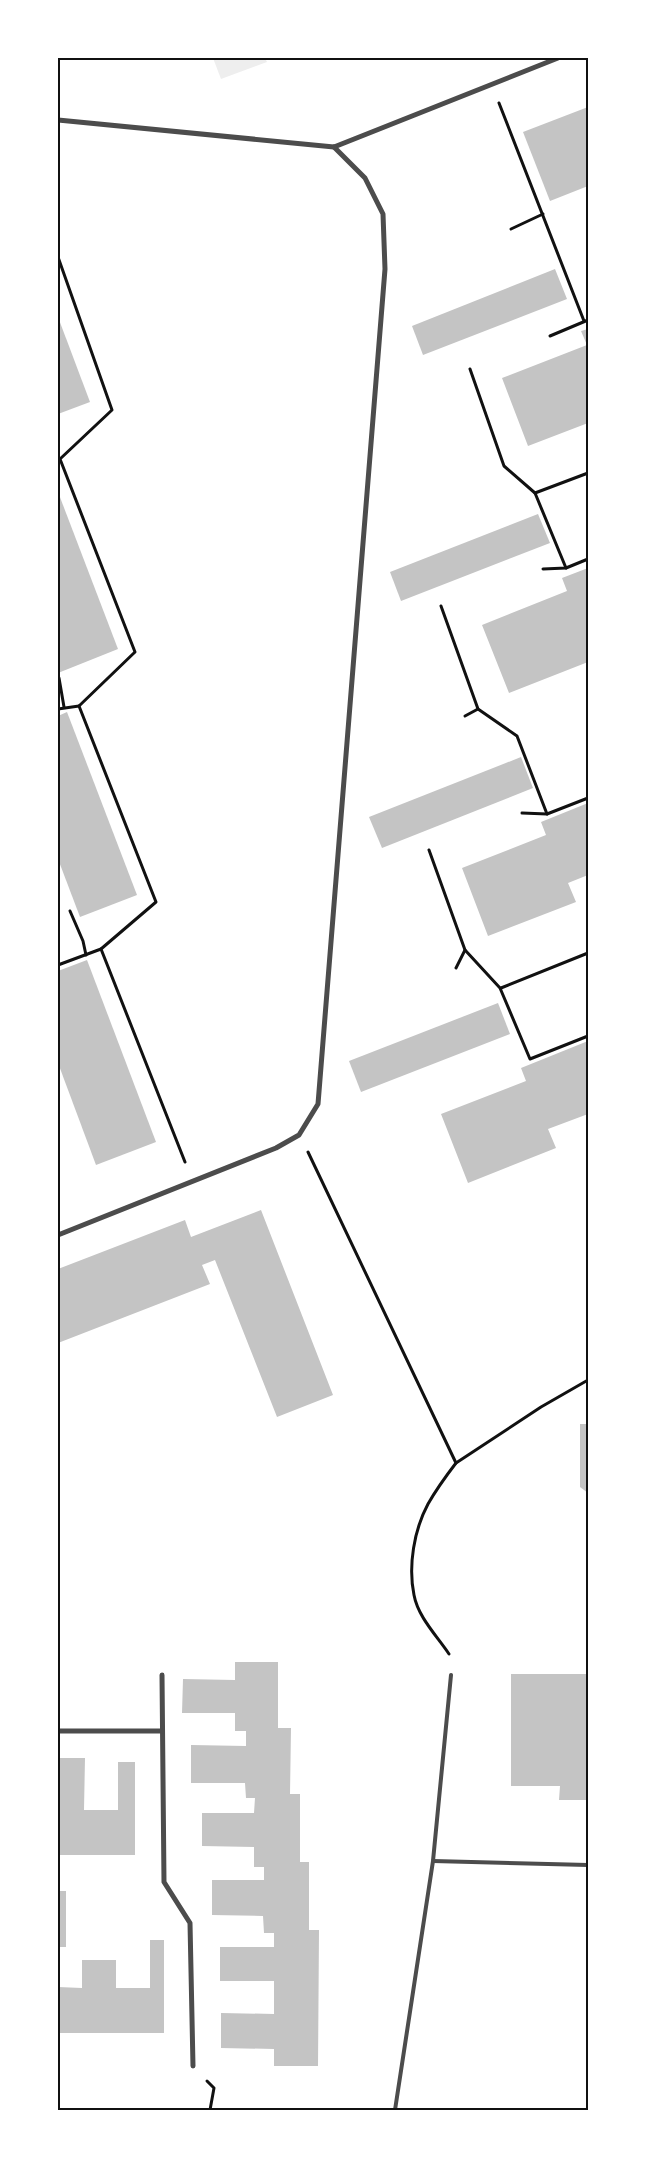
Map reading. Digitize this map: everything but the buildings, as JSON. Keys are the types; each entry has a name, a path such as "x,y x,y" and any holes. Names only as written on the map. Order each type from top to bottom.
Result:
{"street":[{"path":"58,120 334,147 558,58"},
{"path":"58,1235 276,1148 300,1135 318,1104 385,270 383,214 365,178 334,147"},
{"path":"162,1675 164,1882 190,1923 193,2066"},
{"path":"58,1731 162,1731"}],"lane":[{"path":"395,2110 433,1861 450,1675"},
{"path":"433,1861 588,1865"}],"path":[{"path":"492,84 584,321"},
{"path":"511,229 543,214"},
{"path":"58,257 112,410 59,459 135,652 79,706 58,708"},
{"path":"550,336 588,320"},
{"path":"470,369 504,466 535,492 566,568"},
{"path":"535,492 588,473"},
{"path":"543,569 566,568 588,559"},
{"path":"441,606 478,709 517,736 547,814"},
{"path":"60,678 64,706"},
{"path":"58,965 101,949 156,902 79,706"},
{"path":"465,716 478,709"},
{"path":"522,814 547,814 588,798"},
{"path":"429,850 465,950 500,988 530,1059 588,1036"},
{"path":"70,911 83,941 86,955"},
{"path":"101,949 192,1182"},
{"path":"456,968 465,950"},
{"path":"500,988 588,953"},
{"path":"300,1135 456,1463"},
{"path":"450,1675 449,1655 424,1618 414,1595 412,1562 417,1534 427,1506 456,1463 541,1407 588,1380"},
{"path":"193,2066 214,2088 210,2110"}],"shaded area":[{"path":"213,58 265,58 267,62 221,79"}]}
